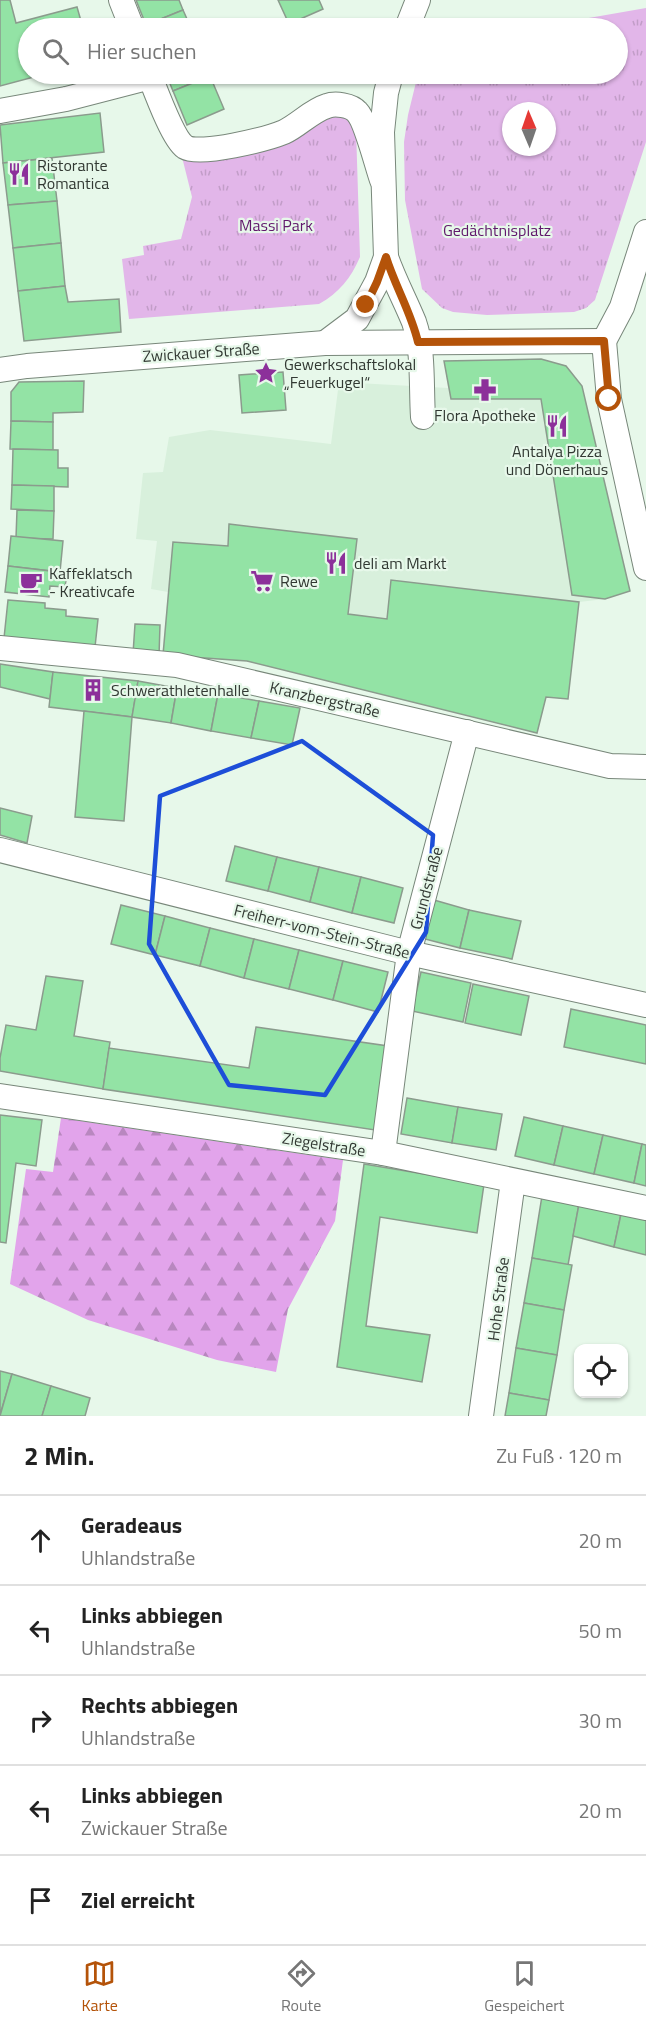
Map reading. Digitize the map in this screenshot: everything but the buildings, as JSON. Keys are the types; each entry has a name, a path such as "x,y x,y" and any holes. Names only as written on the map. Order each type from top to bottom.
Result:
{"street":[{"path":"121,0 128,18"},
{"path":"411,18 418,0"},
{"path":"0,111 66,99 121,84"},
{"path":"153,84 176,136 186,147 202,150 259,141 284,132 327,105 344,105 357,111 382,180"},
{"path":"389,84 382,132 386,257 393,280 414,322 418,342 423,417"},
{"path":"646,232 621,307 604,341 609,399 646,568"},
{"path":"325,343 357,319 377,282 386,257"},
{"name":"Zwickauer Straße","path":"0,370 325,343 604,341"},
{"name":"Kranzbergstraße","path":"0,648 177,664 610,766 646,768"},
{"name":"Grundstraße","path":"383,1153 409,953 467,732"},
{"name":"Freiherr-vom-Stein-Straße","path":"0,850 409,953 646,1005"},
{"name":"Ziegelstraße","path":"0,1096 383,1153 646,1208"},
{"name":"Hohe Straße","path":"482,1416 513,1181"}],"highlighted area":[{"path":"302,741 433,835 426,932 325,1095 229,1085 149,944 160,796"}],"shaded area":[{"path":"541,359 566,366 582,386 630,591 605,599 579,602 568,699 546,697 537,733 247,661 162,656 168,592 151,589 157,541 136,539 143,473 163,472 169,437 210,430 331,444 339,382 448,388 444,361"}],"green space":[{"name":"Gedächtnisplatz","path":"646,8 646,142 595,300 586,308 574,312 487,315 453,312 442,308 422,289 405,200 404,142 416,84 628,84 628,18 589,18"},
{"name":"Massi Park","path":"343,113 356,129 360,257 353,272 338,290 319,304 129,319 122,259 144,255 143,246 181,239 192,197 182,157 271,143"},
{"path":"61,1118 343,1160 335,1221 288,1309 276,1372 217,1360 88,1320 10,1284 26,1169 53,1172"}],"place":[{"name":"Ristorante Romantica","path":"19,174"},
{"name":"Gewerkschaftslokal „Feuerkugel“","path":"266,373"},
{"name":"Flora Apotheke","path":"485,390"},
{"name":"Antalya Pizza und Dönerhaus","path":"557,426"},
{"name":"deli am Markt","path":"336,563"},
{"name":"Rewe","path":"262,581"},
{"name":"Kaffeklatsch - Kreativcafe","path":"31,582"},
{"name":"Schwerathletenhalle","path":"93,690"}],"route":[{"path":"366,305 386,257 393,280 414,322 418,342 604,341 609,399"}]}
